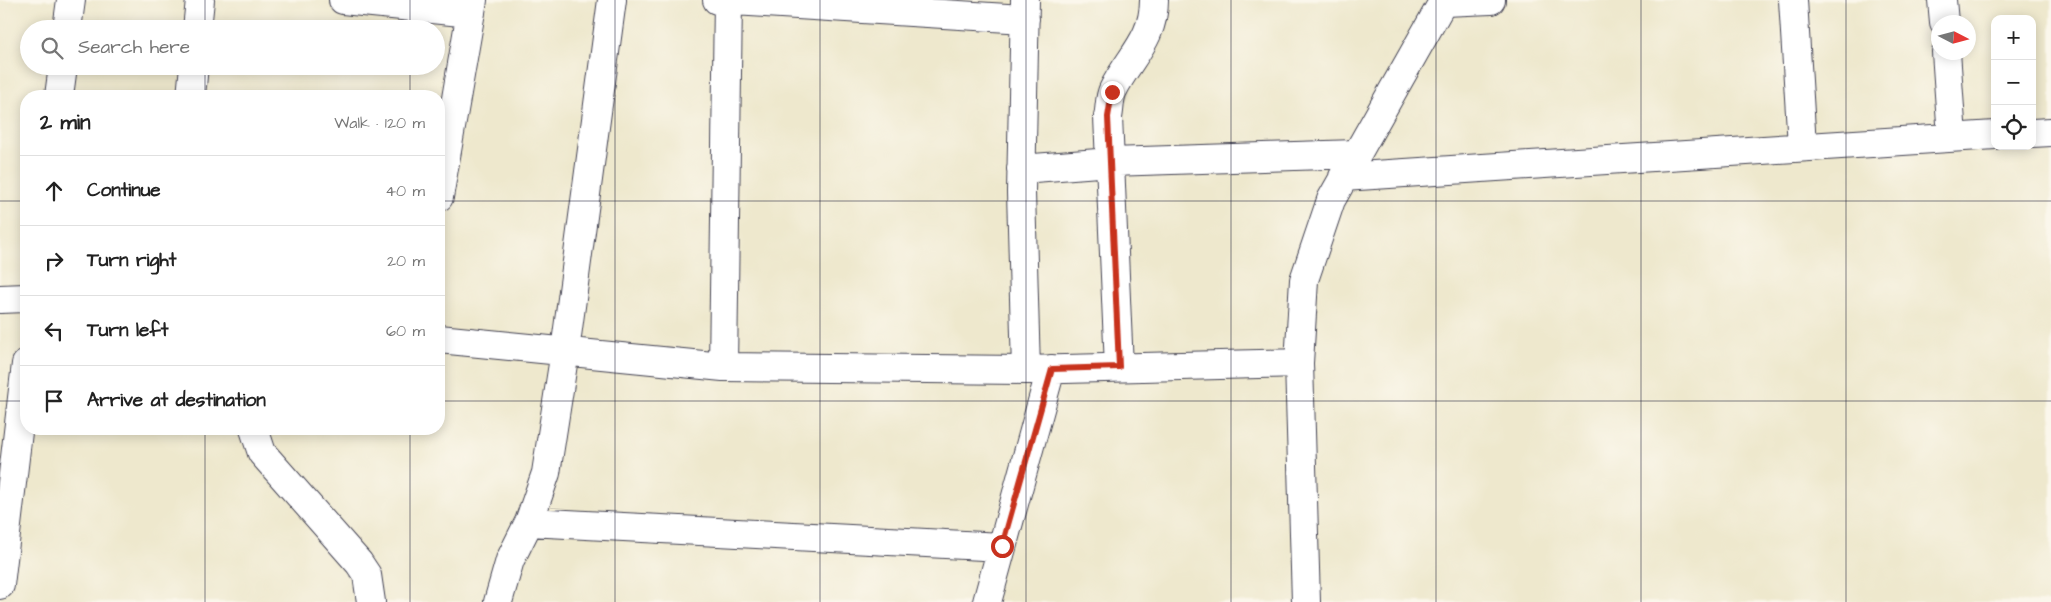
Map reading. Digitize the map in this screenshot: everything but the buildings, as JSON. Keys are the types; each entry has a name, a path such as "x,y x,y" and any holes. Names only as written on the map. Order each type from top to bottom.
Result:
{"street":[{"path":"68,20 71,0"},
{"path":"199,20 200,0"},
{"path":"343,0 472,6 445,162"},
{"path":"498,602 510,560 529,522 546,473 565,351 612,0"},
{"path":"723,367 733,0 1025,10 1022,169 1039,369 1002,546 987,602"},
{"path":"1119,367 1108,117 1112,92 1137,55 1151,28 1154,0"},
{"path":"1306,602 1299,363 1304,280 1331,200 1444,1 1491,0"},
{"path":"1794,0 1802,146"},
{"path":"1942,0 1943,15"},
{"path":"1947,60 1952,137"},
{"path":"60,90 62,75"},
{"path":"192,90 193,75"},
{"path":"2036,133 2051,132"},
{"path":"1343,177 1991,135"},
{"path":"1022,169 1111,162 1356,154"},
{"path":"0,299 20,298"},
{"path":"445,340 723,367 1039,369 1299,363"},
{"path":"0,585 20,415"},
{"path":"256,435 262,453 359,563 367,575 371,602"},
{"path":"529,522 1002,546"}],"route":[{"path":"1002,546 1052,369 1119,367 1108,117 1112,92"}]}
